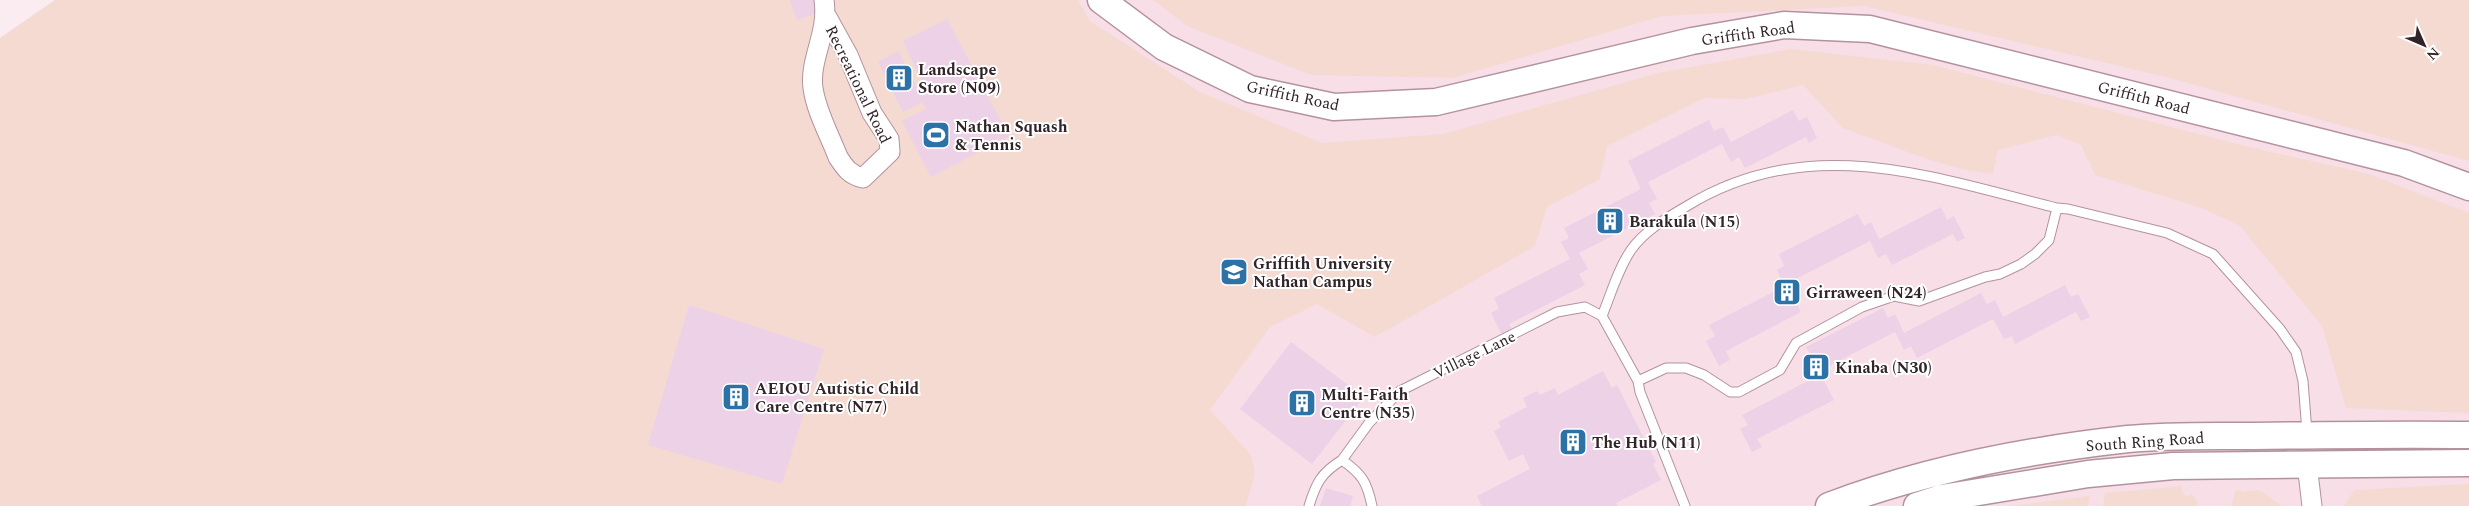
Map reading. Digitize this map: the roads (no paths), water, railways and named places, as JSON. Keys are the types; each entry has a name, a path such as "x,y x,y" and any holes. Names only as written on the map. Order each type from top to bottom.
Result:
{"street":[{"name":"Griffith Road","path":"1100,0 1164,48 1250,88 1334,107 1436,102 1692,41 1784,25 1870,28 2404,163 2469,187"},
{"name":"Recreational Road","path":"825,8 848,55 872,113 889,138 890,152 862,178 853,176 838,158 813,88 825,8"},
{"name":"South Ring Road","path":"1829,506 1855,496 1956,467 2076,446 2166,437 2307,435 2469,436"},
{"name":"South Ring Road","path":"1917,506 1942,498 2099,472 2173,466 2469,463"},
{"path":"2307,464 2312,506"}],"lane":[{"path":"1685,506 1640,392 1638,381 1602,316 1615,283 1632,249 1657,224 1710,192 1765,174 1826,164 1876,166 1933,175 2057,208 2167,233 2213,254 2251,296 2296,352 2303,381 2307,435"},
{"path":"1638,381 1666,368 1686,368 1704,375 1730,392 1738,392 1780,370 1796,343 1862,307 1894,296 1919,301 1984,277 2000,274 2021,264 2036,254 2049,240 2057,208"},
{"name":"Village Lane","path":"1309,506 1314,489 1325,470 1342,460 1369,423 1400,391 1557,312 1585,307 1602,316"},
{"path":"1342,460 1356,470 1367,485 1372,506"}],"place":[{"name":"Landscape Store (N09)","path":"899,78"},
{"name":"Nathan Squash & Tennis","path":"936,135"},
{"name":"Barakula (N15)","path":"1610,221"},
{"name":"Griffith University Nathan Campus","path":"1234,272"},
{"name":"Girraween (N24)","path":"1787,292"},
{"name":"Kinaba (N30)","path":"1816,367"},
{"name":"AEIOU Autistic Child Care Centre (N77)","path":"736,397"},
{"name":"Multi-Faith Centre (N35)","path":"1302,403"},
{"name":"The Hub (N11)","path":"1573,442"}]}
